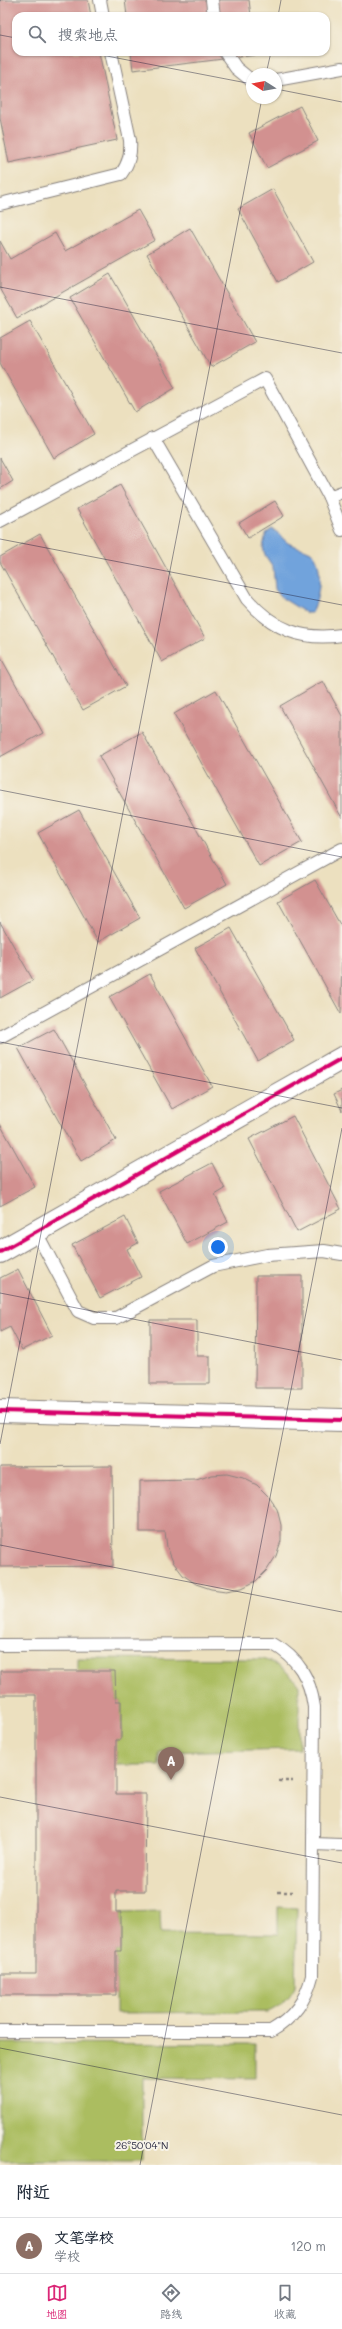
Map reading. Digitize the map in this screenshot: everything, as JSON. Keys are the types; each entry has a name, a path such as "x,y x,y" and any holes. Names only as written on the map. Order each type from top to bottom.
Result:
{"street":[{"path":"0,1252 342,1058"},
{"path":"0,1411 342,1420"}],"lane":[{"path":"100,0 102,12"},
{"path":"212,0 214,12"},
{"path":"0,204 121,174 126,167 131,150 112,56"},
{"path":"228,56 236,68 246,76"},
{"path":"282,79 342,68"},
{"path":"0,521 265,379 329,497 342,530"},
{"path":"153,438 247,599 257,610 280,627 306,636 319,638 342,635"},
{"path":"329,497 342,492"},
{"path":"0,1037 342,848"},
{"path":"36,1232 78,1310 94,1318 105,1319 116,1318 213,1266 274,1254 324,1252 342,1254"},
{"path":"0,1645 273,1644 284,1650 301,1668 312,1693 314,1707 312,1976 302,2002 283,2024 271,2031 0,2031"},
{"path":"313,1844 342,1845"}],"green space":[{"path":"77,1658 262,1659 274,1663 283,1669 299,1686 299,1749 159,1752 159,1765 116,1765 116,1740 121,1739 121,1701 116,1701 115,1671 77,1671"},
{"path":"278,1907 297,1908 295,1987 290,1996 277,2007 268,2012 116,2013 116,1951 121,1951 121,1912 160,1911 161,1933 278,1934"},
{"path":"0,2043 255,2044 255,2079 142,2078 142,2161 0,2161"}],"water":[{"path":"272,529 288,543 311,552 315,557 318,564 319,581 317,599 312,613 306,613 279,596 275,589 273,567 265,555 263,547 266,534"}],"building":[{"path":"0,0 88,0 90,12 12,12 12,56 100,56 117,140 9,163 0,118"},
{"path":"125,0 249,0 250,12 126,12"},
{"path":"131,56 248,56 133,70"},
{"path":"300,106 318,141 267,168 249,133"},
{"path":"273,189 313,262 278,282 238,209"},
{"path":"138,210 155,240 17,318 0,288 0,241 10,259 55,233 65,251"},
{"path":"190,228 255,342 211,367 147,254"},
{"path":"110,274 175,388 135,412 70,298"},
{"path":"30,321 94,434 54,458 0,363 0,338"},
{"path":"0,458 13,481 0,489"},
{"path":"120,485 205,638 162,662 77,509"},
{"path":"275,501 284,516 248,538 239,523"},
{"path":"40,534 126,686 83,710 0,562 0,557"},
{"path":"0,656 43,733 0,757"},
{"path":"323,681 342,716 342,818 280,706"},
{"path":"216,690 302,842 259,866 174,714"},
{"path":"142,732 227,884 184,908 99,756"},
{"path":"79,810 140,918 98,942 38,833"},
{"path":"315,880 342,928 341,1014 278,901"},
{"path":"0,922 33,980 0,998"},
{"path":"231,928 294,1040 258,1061 195,948"},
{"path":"150,974 212,1086 172,1109 109,997"},
{"path":"54,1029 116,1140 81,1161 18,1048"},
{"path":"342,1090 342,1111 334,1094"},
{"path":"293,1116 341,1209 297,1232 249,1139"},
{"path":"0,1124 35,1187 0,1206"},
{"path":"212,1163 225,1189 215,1195 228,1222 187,1244 159,1191"},
{"path":"125,1217 138,1243 127,1249 141,1277 100,1298 72,1245"},
{"path":"18,1269 52,1335 22,1350 10,1327 0,1332 0,1278"},
{"path":"256,1276 302,1276 302,1388 255,1388"},
{"path":"150,1320 197,1320 197,1356 210,1356 210,1384 150,1384"},
{"path":"112,1466 113,1566 0,1567 0,1467"},
{"path":"227,1474 243,1478 257,1485 268,1496 277,1509 281,1525 281,1541 276,1556 267,1570 256,1581 242,1588 226,1591 211,1589 196,1584 183,1575 173,1562 167,1547 165,1532 140,1532 140,1481 196,1480 212,1475"},
{"path":"0,1671 115,1671 116,1701 121,1701 121,1740 116,1740 116,1794 146,1794 145,1891 116,1891 116,1912 121,1912 121,1951 116,1951 116,1995 0,1995 0,1974 36,1974 36,1695 0,1695"}],"cycle path":[{"path":"0,1252 342,1058"},
{"path":"0,1411 342,1420"}],"place":[{"name":"文笔学校","path":"171,1780"}]}
